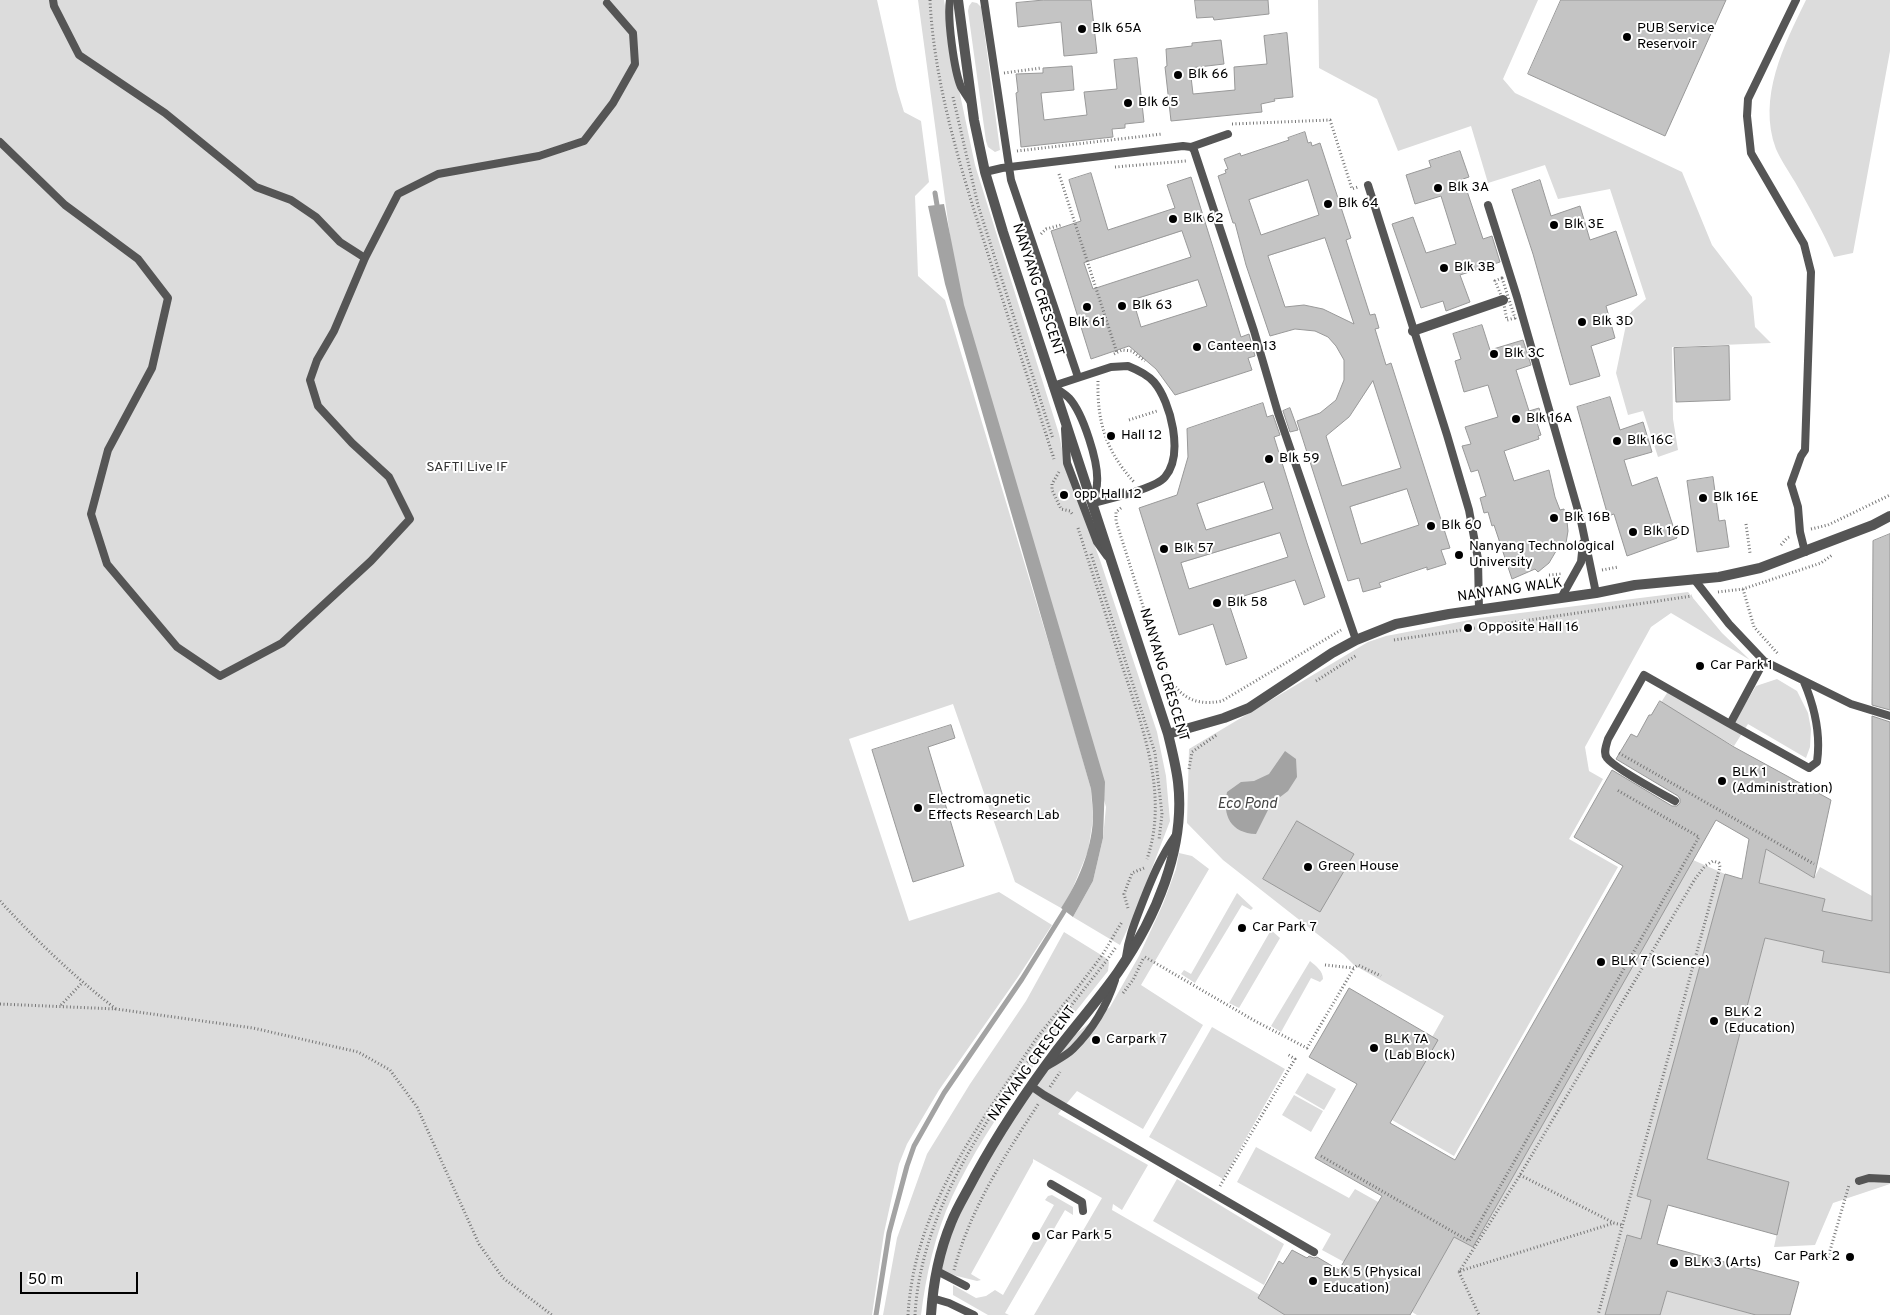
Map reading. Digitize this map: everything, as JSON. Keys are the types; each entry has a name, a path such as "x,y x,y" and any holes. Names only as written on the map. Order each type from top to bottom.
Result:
{"street":[{"name":"NANYANG CRESCENT","path":"930,1315 937,1271 951,1223 962,1199 991,1146 1031,1086 1117,973 1147,924 1166,879 1178,816 1178,784 1168,734 985,172 972,105 958,0"},
{"path":"1413,331 1503,300"},
{"name":"NANYANG WALK","path":"1168,734 1224,718 1249,708 1332,653 1356,640 1396,624 1417,619 1635,585 1719,577 1760,568 1805,552 1873,525 1890,516"},
{"name":"NANYANG WALK","path":"1873,525 1890,524"}],"lane":[{"path":"53,0 54,6 79,55 165,113 256,187 291,200 316,217 340,242 365,258"},
{"path":"950,0 950,19 957,68 961,86 972,105"},
{"path":"984,0 1011,180 1078,377"},
{"path":"1796,0 1748,99 1747,116 1751,153 1804,244 1811,272 1805,450 1791,484 1798,507 1800,532 1805,552"},
{"path":"0,142 65,205 138,259 168,298 152,368 108,450 91,514 107,564 177,647 220,676 282,643 371,561 410,519 389,477 352,443 318,406 310,380 317,360 334,331 365,258 398,194 438,174 539,156 584,141 613,103 635,64 633,33 607,3"},
{"path":"985,172 1009,167 1183,146 1191,147 1228,134"},
{"path":"1191,147 1199,163 1259,347 1278,413 1349,625 1356,640"},
{"path":"1368,185 1469,510 1478,559 1479,610"},
{"path":"1488,205 1517,296 1581,521 1596,592"},
{"path":"1128,366 1142,372 1154,382 1162,394 1169,408 1173,425 1174,446 1171,468 1165,478 1141,489 1093,503 1097,483 1096,467 1090,442 1079,414 1070,399 1054,386 1111,367 1128,366"},
{"path":"1064,417 1067,463 1097,542 1113,563"},
{"path":"1561,598 1581,562 1583,548 1581,521"},
{"path":"1694,579 1729,624 1764,662 1851,704 1890,716"},
{"path":"1730,724 1764,662"},
{"path":"1675,801 1615,766 1606,757 1606,745 1644,675 1809,768 1817,762 1818,731 1813,704 1804,682"},
{"path":"1031,1086 1314,1252"},
{"path":"1856,1179 1890,1178"},
{"path":"1051,1184 1082,1202 1083,1211"},
{"path":"937,1271 966,1286"},
{"path":"932,1298 949,1303 974,1315"}],"path":[{"path":"930,0 936,56 955,143 973,207 1055,461"},
{"path":"1014,71 1041,68"},
{"path":"1226,124 1330,120 1352,189 1368,185"},
{"path":"1006,152 1162,134"},
{"path":"1114,168 1193,160 1199,163"},
{"path":"1050,175 1068,173"},
{"path":"1059,174 1118,353"},
{"path":"1046,230 1061,225"},
{"path":"1109,356 1122,350 1132,351 1147,363"},
{"path":"1118,353 1098,380 1098,405 1111,452 1121,468 1141,489"},
{"path":"1129,420 1169,408"},
{"path":"1058,470 1059,473 1052,484 1052,490 1061,509 1070,511 1074,517"},
{"path":"1828,525 1890,495"},
{"path":"1130,505 1116,512 1116,521 1161,663 1176,689 1195,701 1210,704 1222,701 1349,625"},
{"path":"1746,524 1750,553"},
{"path":"1077,526 1149,751 1153,771 1155,805 1150,850 1144,869 1132,873 1124,894 1128,911"},
{"path":"1743,590 1754,627 1779,655 1787,660"},
{"path":"1387,641 1634,603 1707,594"},
{"path":"1310,684 1363,652"},
{"path":"1189,770 1192,752 1222,731"},
{"path":"1606,745 1814,864"},
{"path":"1320,1156 1469,1240 1699,837 1617,790"},
{"path":"1459,1272 1520,1175 1694,879 1705,866 1713,861 1720,863 1598,1315"},
{"path":"0,900 33,937 82,983 116,1009"},
{"path":"1106,948 1124,918"},
{"path":"1121,996 1133,980 1145,957 1144,951"},
{"path":"1145,957 1255,1021 1307,1048 1354,968 1358,965 1381,976"},
{"path":"1325,965 1354,968"},
{"path":"60,1006 82,983"},
{"path":"0,1004 116,1009 253,1028 358,1052 390,1070 417,1107 479,1244 503,1278 552,1315"},
{"path":"1216,1194 1295,1059 1287,1054"},
{"path":"952,1279 968,1226 994,1176 1063,1067"},
{"path":"1520,1175 1614,1223 1622,1225"},
{"path":"1827,1261 1856,1179"},
{"path":"1459,1272 1614,1223"},
{"path":"1459,1272 1479,1315"}],"green space":[{"name":"SAFTI Live IF","path":"0,0 877,0 904,112 921,121 929,182 915,196 918,276 945,300 1067,704 1091,789 1093,819 1088,851 1069,897 1061,908 1015,882 953,704 849,739 909,921 999,892 1052,925 939,1090 907,1144 899,1164 884,1233 872,1315 0,1315"},
{"path":"918,0 944,0 954,66 975,165 1059,434 1066,468 1100,560 1157,732 1166,776 1170,821 1134,915 1120,945 1073,917 1093,881 1103,838 1106,807 991,399 966,323 952,251"},
{"path":"1318,0 1538,0 1503,79 1515,93 1682,172 1712,245 1752,297 1755,327 1771,343 1672,347 1673,419 1678,450 1658,457 1643,411 1628,415 1616,373 1628,315 1646,299 1610,189 1558,199 1545,165 1488,183 1471,126 1398,151 1377,99 1319,68"},
{"path":"1806,0 1890,0 1890,51 1853,253 1834,257 1816,219 1776,149 1771,130 1771,91 1776,72 1789,35"},
{"path":"972,2 977,3 981,7 1000,150 995,152 988,147 986,141 968,11"},
{"path":"1688,592 1722,633 1750,660 1671,613 1651,627 1585,747 1589,771 1603,779 1569,839 1618,867 1454,1156 1387,1117 1444,1016 1354,965 1344,955 1223,860 1187,823 1189,749 1368,642 1386,636 1480,618"},
{"path":"1777,679 1797,691 1808,713 1811,729 1810,747 1806,758 1748,724 1734,746 1660,704 1669,690 1732,726 1756,686"},
{"path":"1766,849 1814,878 1820,867 1890,906 1890,1184 1833,1203 1815,1245 1774,1247 1788,1182 1707,1159 1765,938 1824,951 1822,962 1859,968 1867,921 1822,911 1825,899 1759,883"},
{"path":"1179,853 1192,856 1209,869 1141,985 1203,1025 1143,1129 1077,1091 1058,1114 1148,1165 1122,1210 1113,1204 1112,1210 1295,1315 1034,1315 1102,1198 1033,1159 971,1274 981,1280 977,1281 937,1271 962,1199 1058,1048 1110,1007 1139,956 1163,904 1176,869"},
{"path":"1693,860 1725,874 1637,1196 1651,1200 1641,1239 1626,1236 1605,1315 1417,1315 1412,1312 1454,1236 1473,1247"},
{"path":"1237,893 1253,908 1251,910 1242,905 1195,983 1181,974 1184,970 1191,974"},
{"path":"1271,930 1280,938 1239,1008 1229,1003"},
{"path":"1064,932 1106,958 1109,962 1108,971 1023,1080 1003,1108 967,1167 946,1211 936,1240 921,1315 883,1315 897,1238 927,1154 970,1084 1026,1001"},
{"path":"1310,961 1320,971 1323,979 1320,982 1311,978 1281,1032 1271,1026"},
{"path":"1212,1027 1285,1069 1223,1179 1149,1137"},
{"path":"1307,1073 1336,1089 1324,1110 1295,1093"},
{"path":"1294,1095 1323,1111 1311,1132 1282,1115"},
{"path":"1256,1147 1349,1198 1355,1189 1380,1203 1346,1263 1322,1250 1331,1234 1237,1182"},
{"path":"1177,1179 1284,1244 1264,1285 1153,1221"},
{"path":"1052,1195 1073,1207 1073,1215 1065,1210 1005,1313 1009,1315 988,1315 953,1295 953,1285 976,1298 986,1296 995,1290 1003,1295 1054,1205 1045,1200 1048,1196"},
{"path":"1667,1291 1756,1315 1660,1315"}],"water":[{"path":"944,204 964,305 1105,782 1103,838 1093,881 1073,917 1061,908 1083,866 1090,843 1093,820 1091,789 945,284 928,206"},
{"name":"Eco Pond","path":"1285,751 1296,759 1297,777 1288,791 1271,804 1256,834 1247,833 1235,827 1227,816 1227,792 1241,782 1254,781 1269,774"}],"building":[{"name":"Blk 65A","path":"1044,0 1091,0 1097,53 1064,56 1061,22 1018,27 1016,3"},
{"path":"1195,0 1268,0 1269,14 1214,20 1213,17 1197,18"},
{"name":"PUB Service Reservoir","path":"1561,0 1726,0 1665,136 1528,74"},
{"name":"Blk 66","path":"1287,33 1293,97 1274,99 1275,101 1261,104 1262,112 1171,121 1165,67 1167,66 1166,49 1192,46 1192,43 1221,40 1224,64 1190,68 1193,94 1235,90 1234,67 1267,64 1264,36"},
{"name":"Blk 65","path":"1137,58 1144,122 1125,124 1125,128 1112,129 1113,137 1021,147 1016,74 1043,73 1043,68 1072,66 1074,90 1041,93 1044,120 1087,115 1084,92 1117,89 1114,60"},
{"path":"1305,132 1308,143 1311,142 1312,146 1320,143 1351,238 1346,240 1370,315 1375,314 1379,328 1375,329 1386,365 1391,363 1450,548 1441,550 1446,564 1427,570 1427,567 1379,583 1381,587 1363,592 1359,578 1348,581 1297,421 1320,413 1336,400 1344,380 1344,360 1328,337 1315,331 1295,329 1270,336 1246,265 1235,223 1233,223 1218,176 1226,173 1225,170 1228,169 1224,159 1240,153 1241,156 1289,140 1288,138","holes":["1308,180 1319,215 1261,235 1249,200","1325,238 1354,324 1323,309 1304,305 1285,307 1268,256","1373,381 1401,468 1342,486 1326,436 1349,417","1407,489 1419,525 1361,544 1350,507"]},
{"path":"1460,151 1469,177 1463,179 1483,239 1492,236 1500,262 1460,275 1470,302 1446,311 1443,301 1421,308 1392,224 1413,217 1426,253 1456,244 1441,196 1415,204 1406,175 1431,167 1429,161"},
{"path":"1091,173 1108,230 1175,208 1167,185 1191,177 1241,337 1249,334 1255,356 1248,358 1252,370 1175,395 1156,369 1129,346 1091,359 1051,231 1081,221 1069,180","holes":["1182,231 1191,257 1093,289 1084,263","1198,280 1207,306 1141,327 1133,300"]},
{"name":"Blk 3D","path":"1540,180 1551,216 1580,206 1590,240 1616,231 1637,295 1606,306 1615,338 1591,346 1600,376 1570,385 1533,254 1512,190"},
{"path":"1482,325 1490,350 1523,340 1531,365 1516,370 1529,411 1539,408 1543,421 1537,423 1541,435 1538,436 1539,439 1504,451 1514,481 1549,470 1555,497 1560,510 1564,509 1567,521 1568,531 1565,549 1559,546 1549,563 1538,572 1535,569 1512,579 1494,525 1492,526 1488,512 1484,513 1480,498 1486,496 1478,470 1471,472 1462,446 1471,444 1465,427 1498,417 1488,385 1464,392 1455,361 1461,359 1453,334"},
{"path":"1729,346 1730,400 1676,402 1674,348"},
{"path":"1610,397 1620,430 1643,422 1652,452 1624,460 1632,486 1657,477 1677,538 1627,556 1614,514 1608,516 1577,407"},
{"path":"1263,403 1267,417 1273,415 1280,435 1274,437 1325,597 1304,605 1295,580 1228,601 1247,658 1226,665 1213,624 1179,635 1139,508 1177,495 1188,457 1187,429","holes":["1264,482 1273,509 1206,530 1197,504","1280,533 1288,557 1189,589 1181,563"]},
{"path":"1290,408 1298,430 1290,432 1283,411"},
{"name":"Blk 16E","path":"1713,477 1719,521 1725,520 1729,547 1697,552 1687,481"},
{"path":"1890,534 1890,710 1872,705 1873,541"},
{"path":"1660,701 1734,747 1831,800 1814,878 1766,849 1759,883 1825,899 1822,911 1872,921 1872,716 1890,722 1890,973 1822,962 1824,951 1765,938 1707,1159 1789,1182 1777,1235 1668,1205 1657,1244 1799,1282 1790,1315 1756,1315 1667,1291 1660,1315 1605,1315 1627,1235 1641,1239 1651,1200 1637,1196 1725,874 1742,879 1749,839 1716,820 1473,1247 1454,1237 1410,1315 1285,1315 1258,1298 1279,1261 1283,1264 1292,1250 1307,1258 1309,1256 1317,1257 1339,1270 1382,1196 1315,1158 1357,1084 1309,1057 1349,988 1438,1040 1390,1123 1455,1160 1623,866 1574,837 1612,770 1672,806 1677,806 1680,803 1678,796 1616,759 1631,734 1637,737 1649,715 1651,715"},
{"name":"Electromagnetic Effects Research Lab","path":"951,725 955,738 928,747 964,866 913,882 872,750"},
{"name":"Green House","path":"1297,821 1354,854 1320,912 1263,879"}],"waterway":[{"path":"935,193 938,211"},
{"path":"876,1315 889,1233 914,1146 944,1093 1022,979 1068,905"}],"place":[{"name":"Blk 65A","path":"1082,29"},
{"name":"PUB Service Reservoir","path":"1627,37"},
{"name":"Blk 66","path":"1178,75"},
{"name":"Blk 65","path":"1128,103"},
{"name":"Blk 3A","path":"1438,188"},
{"name":"Blk 64","path":"1328,204"},
{"name":"Blk 62","path":"1173,219"},
{"name":"Blk 3E","path":"1554,225"},
{"name":"Blk 3B","path":"1444,268"},
{"name":"Blk 63","path":"1122,306"},
{"name":"Blk 61","path":"1087,307"},
{"name":"Blk 3D","path":"1582,322"},
{"name":"Canteen 13","path":"1197,347"},
{"name":"Blk 3C","path":"1494,354"},
{"name":"Blk 16A","path":"1516,419"},
{"name":"Hall 12","path":"1111,436"},
{"name":"Blk 16C","path":"1617,441"},
{"name":"Blk 59","path":"1269,459"},
{"name":"opp Hall 12","path":"1064,495"},
{"name":"Blk 16E","path":"1703,498"},
{"name":"Blk 16B","path":"1554,518"},
{"name":"Blk 60","path":"1431,526"},
{"name":"Blk 16D","path":"1633,532"},
{"name":"Blk 57","path":"1164,549"},
{"name":"Nanyang Technological University","path":"1459,555"},
{"name":"Blk 58","path":"1217,603"},
{"name":"Opposite Hall 16","path":"1468,628"},
{"name":"Car Park 1","path":"1700,666"},
{"name":"BLK 1 (Administration)","path":"1722,781"},
{"name":"Electromagnetic Effects Research Lab","path":"918,808"},
{"name":"Green House","path":"1308,867"},
{"name":"Car Park 7","path":"1242,928"},
{"name":"BLK 7 (Science)","path":"1601,962"},
{"name":"BLK 2 (Education)","path":"1714,1021"},
{"name":"Carpark 7","path":"1096,1040"},
{"name":"BLK 7A (Lab Block)","path":"1374,1048"},
{"name":"Car Park 5","path":"1036,1236"},
{"name":"Car Park 2","path":"1850,1257"},
{"name":"BLK 3 (Arts)","path":"1674,1263"},
{"name":"BLK 5 (Physical Education)","path":"1313,1281"}]}
